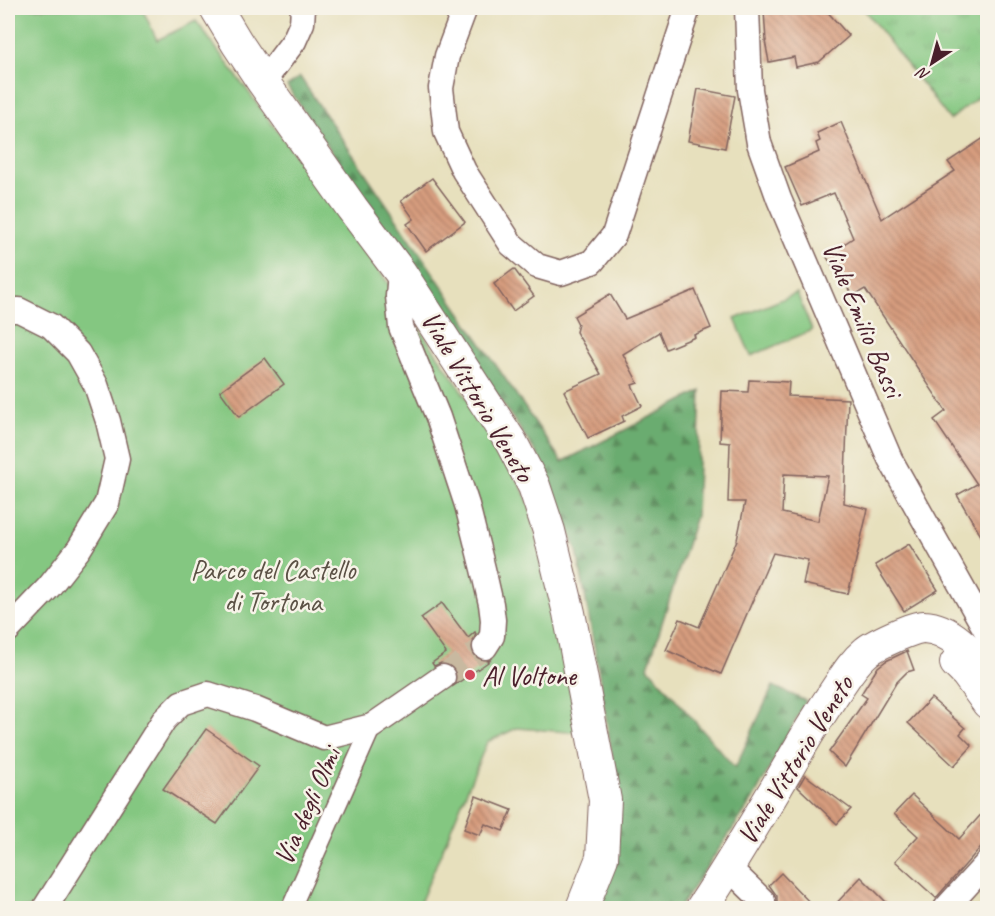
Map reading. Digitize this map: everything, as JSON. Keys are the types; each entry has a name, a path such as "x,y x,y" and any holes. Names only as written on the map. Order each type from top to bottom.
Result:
{"street":[{"name":"Viale Vittorio Veneto","path":"216,8 263,82 400,272 511,442 534,486 549,531 570,613 606,800 602,858 582,909"},
{"path":"263,82 294,41 302,23 303,8"},
{"path":"465,8 447,56 441,88 446,132 464,171 511,244 537,266 561,273 592,262 614,236 688,8"},
{"name":"Viale Emilio Bassi","path":"747,8 750,90 759,143 779,199 890,459 987,634"},
{"path":"400,272 398,296 401,327 438,417 467,505 486,581 493,621 492,636 485,646"},
{"path":"8,310 19,310 51,327 78,353 96,385 117,459 106,503 79,549 49,587 8,630"},
{"name":"Viale Vittorio Veneto","path":"702,909 729,868 822,710 853,664 868,650 883,641 920,626 931,627 943,631 974,657 987,674"},
{"path":"907,632 954,661 967,674 987,703"},
{"path":"45,909 164,720 181,703 208,694 255,709 324,738 372,726 443,677"},
{"name":"Via degli Olmi","path":"291,909 372,726"},
{"path":"946,909 987,862"},
{"path":"729,868 763,901 763,909"}],"green space":[{"name":"Parco del Castello di Tortona","path":"8,8 142,8 157,40 196,21 405,307 508,459 529,503 580,733 517,728 487,742 418,908 8,908"},
{"path":"863,8 987,8 987,90 950,120"},
{"path":"300,77 562,462 701,391 696,516 648,667 735,768 773,686 806,701 753,799 679,908 593,908 614,768 577,551 539,457 287,86"},
{"path":"797,293 812,330 751,356 735,319"}],"building":[{"path":"773,8 824,8 849,36 819,62 796,67 794,57 769,62 765,41 764,11"},
{"path":"698,89 735,96 725,148 688,141"},
{"path":"841,122 882,219 955,171 948,162 987,136 987,546 957,495 977,484 934,420 946,411 865,289 853,296 826,256 853,238 834,193 802,206 785,167 819,152 816,143 820,141 817,133"},
{"path":"432,178 465,222 426,251 407,224 414,219 401,201"},
{"path":"514,269 534,296 513,311 494,284"},
{"path":"695,290 711,328 666,349 659,332 623,354 638,383 632,385 642,406 622,416 624,421 588,438 564,391 601,374 576,332 578,324 574,316 610,294 625,319"},
{"path":"265,358 284,384 239,417 220,391"},
{"path":"749,380 789,382 788,396 848,399 844,503 868,509 848,594 803,584 808,560 773,553 721,674 666,650 680,619 699,627 737,540 745,502 728,502 730,443 720,442 722,391 748,392","holes":["784,474 828,476 818,521 782,513"]},
{"path":"909,544 938,590 904,611 875,565"},
{"path":"442,603 468,638 475,632 471,646 473,654 484,661 491,660 452,687 456,683 455,669 449,664 441,663 434,666 432,663 446,653 421,618"},
{"path":"907,651 914,670 907,672 896,683 845,767 829,752 867,698 861,694 878,667"},
{"path":"931,698 965,728 960,734 972,746 954,766 908,723"},
{"path":"206,729 259,766 217,824 163,789"},
{"path":"805,775 851,809 837,824 798,787"},
{"path":"912,795 959,839 987,808 987,840 936,898 895,861 918,836 894,814"},
{"path":"476,796 512,810 503,831 485,824 480,835 464,829"},
{"path":"781,873 816,909 777,909 777,896 769,885"},
{"path":"861,877 893,909 831,909"}],"tunnel":[{"path":"443,677 485,647"}],"place":[{"name":"Al Voltone","path":"470,675"}]}
